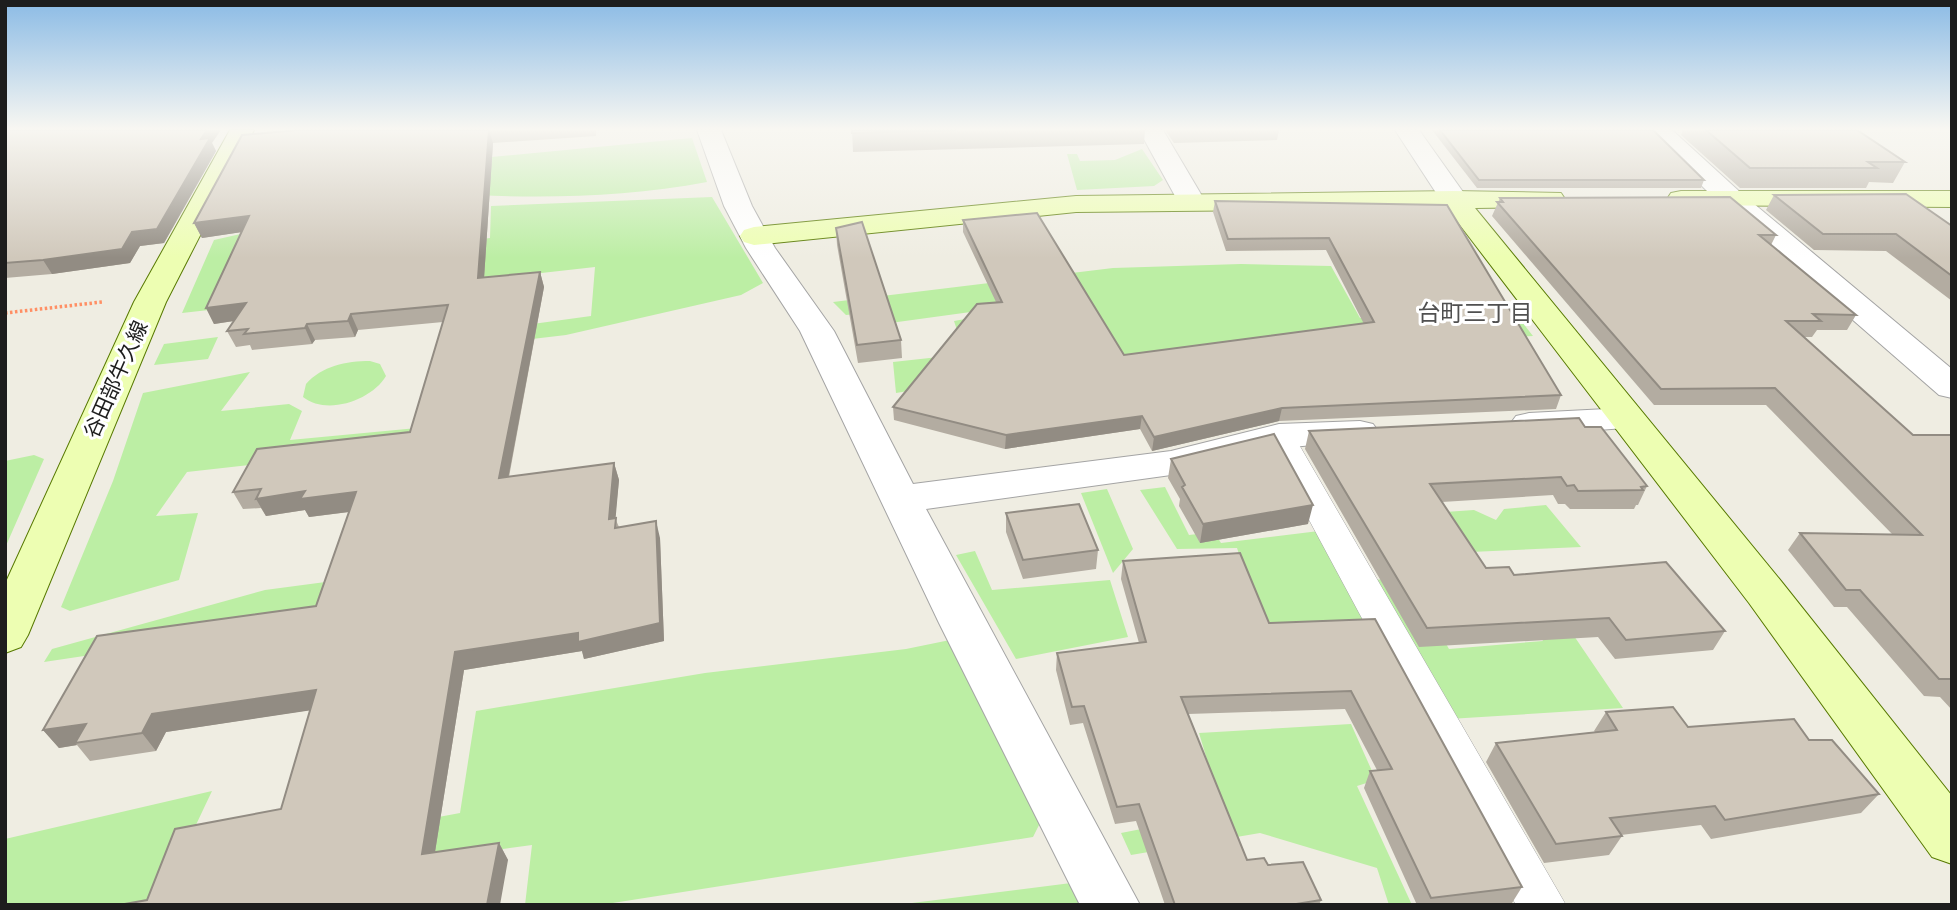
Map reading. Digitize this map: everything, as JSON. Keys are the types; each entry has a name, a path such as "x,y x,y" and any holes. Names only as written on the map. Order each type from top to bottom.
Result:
{"street":[{"name":"谷田部牛久線","path":"5,635 88,439 153,296 219,172"},
{"path":"725,172 738,206 754,236 817,331 899,499 1111,905"},
{"path":"1175,172 1191,201"},
{"path":"1436,172 1626,419 1765,592 1952,838"},
{"path":"1703,172 1952,387"},
{"path":"754,236 1048,206 1191,201 1579,199"},
{"path":"1648,199 1952,199"},
{"path":"1501,425 1626,419"},
{"path":"899,499 1171,463 1279,436 1390,431"}],"lane":[{"path":"1279,436 1542,905"}],"path":[{"path":"5,313 153,296"}],"green space":[{"path":"327,172 704,172 707,182 595,195 539,197 427,193 258,179"},
{"path":"1072,172 1158,172 1163,180 1154,186 1077,190"},
{"path":"712,197 763,283 741,295 566,335 515,341 518,326 591,316 595,267 182,313 214,240 245,233 393,250 490,238 491,206"},
{"path":"1241,264 1331,266 1360,318 1519,318 1533,336 1293,348 1134,361 896,393 893,362 957,355 950,335 958,333 954,321 982,316 978,311 861,327 856,314 846,315 833,302 1113,268"},
{"path":"218,337 208,359 154,365 164,344"},
{"path":"370,361 380,364 386,376 379,385 360,398 348,403 324,405 303,397 306,384 319,373 343,364"},
{"path":"250,372 221,411 289,404 302,411 290,440 417,428 412,447 187,472 156,516 198,513 179,580 70,611 61,607 113,481 143,393"},
{"path":"34,455 44,459 5,548 5,461"},
{"path":"1165,487 1189,535 1214,532 1221,543 1319,531 1401,668 1266,635 1237,548 1177,549 1140,490"},
{"path":"1107,489 1133,549 1113,573 1081,493"},
{"path":"1546,505 1581,547 1471,552 1445,512 1474,510 1496,520 1504,509"},
{"path":"975,551 992,590 1110,580 1128,637 1016,659 956,555"},
{"path":"1409,578 1449,649 1543,641 1526,610 1555,608 1623,708 1449,719 1370,580"},
{"path":"333,581 317,621 44,662 52,649 265,590"},
{"path":"950,640 1040,823 1033,837 600,905 525,905 532,845 317,875 326,838 460,813 476,711 705,673 906,649"},
{"path":"1351,724 1376,780 1357,786 1412,905 1389,905 1377,868 1260,833 1131,855 1121,833 1223,813 1199,733"},
{"path":"212,791 158,905 5,905 5,839"},
{"path":"1079,882 1086,905 896,905"}],"building":[{"path":"5,172 190,172 157,229 132,232 122,249 5,263"},
{"path":"222,172 486,172 478,278 540,272 499,478 614,463 609,519 616,518 615,528 656,521 660,623 578,642 578,633 455,652 422,854 499,843 487,905 119,905 147,900 175,829 281,809 316,690 152,714 142,733 75,743 86,724 43,730 97,636 316,606 356,492 300,499 305,491 256,499 261,489 233,492 257,449 410,432 448,305 351,314 348,321 307,324 305,328 244,334 248,329 227,331 246,303 206,308 249,216 194,223"},
{"path":"1473,172 1696,172 1704,180 1479,180"},
{"path":"1906,194 1952,226 1952,276 1896,234 1823,234 1774,195"},
{"path":"1730,197 1776,235 1759,235 1856,315 1813,314 1821,321 1786,321 1913,435 1952,435 1952,679 1939,679 1860,590 1846,590 1800,533 1922,535 1775,388 1661,389 1497,202 1503,202 1500,198"},
{"path":"1215,201 1447,205 1561,395 1282,408 1154,437 1142,416 1006,435 893,407 977,304 1002,302 963,220 1037,213 1124,355 1374,322 1329,238 1228,239"},
{"path":"862,222 901,340 857,345 836,228"},
{"path":"1579,418 1585,427 1601,427 1647,486 1641,487 1643,490 1578,491 1574,485 1567,486 1561,477 1430,484 1486,568 1509,567 1514,575 1666,562 1725,631 1626,640 1609,618 1427,628 1309,431"},
{"path":"1274,434 1313,505 1203,524 1182,487 1185,485 1171,459"},
{"path":"1079,504 1098,550 1023,560 1006,513"},
{"path":"1240,553 1269,623 1375,619 1522,887 1431,898 1370,771 1392,769 1351,691 1181,697 1247,860 1264,858 1268,865 1303,862 1321,900 1290,905 1175,905 1139,804 1117,807 1084,706 1072,707 1057,653 1146,642 1123,561"},
{"path":"1673,707 1688,727 1794,719 1809,740 1832,740 1879,794 1725,820 1715,806 1610,818 1622,836 1556,844 1496,743 1617,730 1606,712"}],"district":[{"name":"台町三丁目","path":"1475,312"}]}
